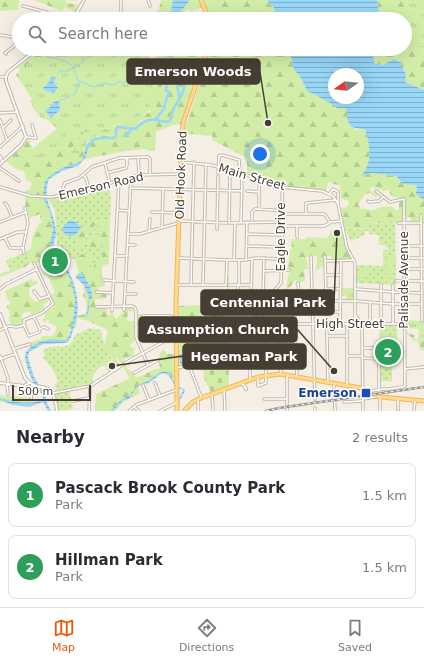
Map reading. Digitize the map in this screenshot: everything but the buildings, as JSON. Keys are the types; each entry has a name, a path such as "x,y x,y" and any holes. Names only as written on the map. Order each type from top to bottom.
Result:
{"main road":[{"path":"202,0 206,12"},
{"name":"Old Hook Road","path":"178,411 176,336 174,323 177,305 177,260 180,222 182,131 184,120 206,56"},
{"path":"184,411 198,400 212,394 258,377 280,374 362,388 378,396 424,401"}],"street":[{"path":"77,12 84,0"},
{"path":"121,0 121,12"},
{"path":"148,0 150,6"},
{"path":"23,6 46,12"},
{"path":"0,35 12,37"},
{"path":"6,54 5,53 12,48"},
{"path":"1,163 24,141 26,137 6,77 8,72 27,56"},
{"path":"0,77 6,77"},
{"path":"0,113 18,112"},
{"path":"0,120 7,140"},
{"path":"3,128 11,120"},
{"path":"26,137 36,138 32,125"},
{"path":"0,147 23,126"},
{"path":"217,229 219,156 222,155 239,160 240,173"},
{"path":"0,156 1,163"},
{"path":"107,173 126,168 128,166 127,157"},
{"path":"138,157 139,175"},
{"path":"64,195 64,184 78,178 91,168 116,158 147,157 149,158 150,174"},
{"name":"Main Street","path":"181,162 194,162 218,167 260,179 283,188 322,191 329,194 336,200 338,203 347,248 354,260 355,324"},
{"path":"191,285 194,162"},
{"path":"105,163 110,184"},
{"path":"203,285 206,164"},
{"path":"0,168 19,181"},
{"path":"228,223 230,171"},
{"path":"83,174 86,178 89,189"},
{"name":"Emerson Road","path":"0,187 27,195 46,197 64,195 110,184 139,175 180,174"},
{"path":"241,223 242,174"},
{"path":"124,310 131,178"},
{"path":"259,210 260,179"},
{"path":"112,311 119,180"},
{"path":"130,188 242,191"},
{"name":"Eagle Drive","path":"237,308 272,294 279,287 281,282 283,188"},
{"path":"162,227 164,189"},
{"path":"329,194 333,190 338,192 338,203"},
{"path":"246,191 259,192"},
{"path":"368,201 379,201 383,197 376,191"},
{"name":"Palisade Avenue","path":"379,391 404,387 405,385 404,199 398,199 391,202 383,197"},
{"path":"306,214 305,202 332,202 336,200"},
{"path":"5,203 12,217"},
{"path":"24,253 23,248 25,232 28,223 25,208"},
{"path":"117,210 129,211"},
{"path":"252,222 253,211 259,210 274,210 283,214 325,214 330,222"},
{"path":"0,222 26,212"},
{"path":"152,212 180,213"},
{"path":"421,215 423,246 422,320"},
{"path":"149,231 150,219"},
{"path":"283,226 324,226 330,222 342,221"},
{"path":"128,234 138,234 180,222 283,222"},
{"path":"246,260 247,222"},
{"path":"234,260 235,223"},
{"path":"398,223 421,223"},
{"path":"297,226 297,237"},
{"path":"0,239 18,232 25,232"},
{"path":"247,234 282,234"},
{"path":"5,238 10,248 23,248"},
{"path":"127,245 135,245"},
{"path":"247,246 282,247"},
{"path":"404,246 423,246"},
{"path":"115,256 126,256"},
{"path":"311,256 315,400"},
{"path":"325,256 328,382"},
{"path":"178,258 227,260 264,258 282,259"},
{"path":"258,377 258,386 266,383 266,314 263,298 264,258"},
{"path":"404,258 423,258"},
{"path":"252,259 252,303"},
{"path":"177,285 226,285 227,260"},
{"path":"239,260 237,308 240,323 240,362"},
{"path":"340,260 340,324"},
{"path":"325,261 354,260"},
{"path":"34,263 53,304 34,317 24,320 24,325 29,336 39,332 40,328"},
{"path":"0,289 6,284 37,269"},
{"path":"404,269 423,269"},
{"path":"264,270 288,270"},
{"path":"325,275 340,275"},
{"path":"103,280 134,282"},
{"path":"396,281 423,281"},
{"path":"297,376 294,295 299,294 298,283"},
{"path":"381,284 381,324"},
{"path":"229,285 251,285"},
{"path":"393,285 393,324"},
{"path":"326,289 340,289"},
{"path":"355,289 422,293"},
{"path":"34,291 40,299 50,295"},
{"path":"96,292 113,293"},
{"path":"125,294 136,294"},
{"path":"280,297 280,374"},
{"path":"295,301 301,301"},
{"path":"326,301 422,304"},
{"path":"370,302 370,324"},
{"path":"96,306 132,306 136,309 136,337 148,365"},
{"path":"326,312 340,312"},
{"path":"355,313 361,324 363,411"},
{"path":"240,323 266,314"},
{"path":"0,316 24,376 29,383 49,389 53,393 56,411"},
{"path":"142,316 172,316 174,323 172,335 143,335 142,316"},
{"path":"34,317 40,328"},
{"path":"250,380 251,364 253,359 252,319"},
{"path":"280,320 295,319"},
{"path":"266,324 280,323"},
{"name":"High Street","path":"296,324 405,324"},
{"path":"347,324 348,385"},
{"path":"0,330 9,326 18,327 24,325"},
{"path":"40,328 44,327 48,329"},
{"path":"166,336 169,340"},
{"path":"53,393 90,386 142,354 176,336"},
{"path":"327,336 347,336"},
{"path":"13,349 30,344"},
{"path":"362,348 378,348"},
{"path":"1,359 15,354"},
{"path":"0,356 8,378 8,394"},
{"path":"347,356 379,359 379,391 371,390 369,392"},
{"path":"134,373 158,360"},
{"path":"235,366 240,362 251,364"},
{"path":"177,368 188,364 190,366 193,378 202,398"},
{"path":"405,369 424,367"},
{"path":"287,374 287,405"},
{"path":"245,382 246,389"},
{"path":"0,383 25,386 29,383"},
{"path":"155,383 160,396"},
{"path":"334,383 334,411"},
{"path":"240,384 244,385 246,389"},
{"path":"31,399 33,385"},
{"path":"143,385 149,400"},
{"path":"89,411 90,386"},
{"path":"129,411 134,406 178,388"},
{"path":"224,390 225,411"},
{"path":"212,394 213,411"},
{"path":"334,398 347,396"},
{"path":"344,402 363,400 378,396 380,411"},
{"path":"73,401 89,398"},
{"path":"264,399 287,399"},
{"path":"398,399 398,410"},
{"path":"198,400 198,411"},
{"path":"414,411 415,401"},
{"path":"160,411 178,402"},
{"path":"134,406 139,411"}],"green space":[{"path":"0,0 19,0 18,10 0,11"},
{"path":"34,0 65,0 67,3 78,5 75,12 65,7 62,11"},
{"path":"161,0 174,0 171,12 156,12 159,9"},
{"path":"190,0 199,0 202,8 192,11 187,9 185,12 180,12"},
{"path":"203,0 267,0 274,8 275,12 208,12"},
{"path":"377,0 406,0 408,6 408,12 379,12"},
{"path":"406,0 424,0 424,47 412,43 412,12 408,12"},
{"path":"412,43 424,47 424,90 405,82 394,59 383,65 374,63 373,56 412,56"},
{"path":"32,56 46,56 32,60 26,65 26,70 30,78 23,85 16,75 20,70 18,67"},
{"path":"46,56 53,56 58,59 60,56 149,56 149,58 155,68 157,83 160,91 158,100 147,113 140,117 143,119 134,127 122,123 110,127 109,129 95,128 69,134 45,163 42,159 37,158 32,149 56,130 56,128 48,120 41,118 33,108 30,101 32,99 23,85 30,78 26,70 26,65 32,60","holes":["53,77 56,78 54,83 58,89 54,93 44,90 43,86 49,82 49,79","59,103 58,113 55,116 50,117 45,110 52,104"]},
{"path":"54,56 60,56 58,59 53,58"},
{"path":"157,56 204,56 181,124 173,125 156,132 155,151 145,149 126,151 85,159 77,164 62,168 45,181 43,198 50,212 53,231 50,242 51,250 61,263 70,279 75,298 75,310 78,316 87,313 86,302 83,295 84,286 76,275 79,272 75,259 79,255 83,254 87,254 92,257 101,245 93,249 88,243 93,236 94,231 86,235 82,249 78,252 75,248 77,235 91,222 98,220 110,221 109,264 102,267 102,280 105,281 105,286 99,287 99,293 107,293 106,299 95,299 95,305 97,307 106,308 108,316 112,312 116,319 123,312 123,307 131,307 134,312 128,311 127,321 136,321 136,314 141,314 141,337 151,338 152,340 135,339 135,341 129,346 136,349 133,351 134,356 123,359 128,369 136,377 142,376 156,369 160,369 159,355 164,349 167,354 174,354 175,385 170,374 165,371 138,387 140,394 123,402 115,411 95,411 96,394 130,378 117,357 99,368 93,375 93,383 87,386 56,390 89,383 90,371 112,357 104,346 108,331 88,321 77,318 76,328 70,329 67,339 45,340 30,348 30,343 38,339 41,340 42,336 52,336 57,327 49,322 48,319 44,324 43,319 45,316 42,310 32,315 29,311 22,314 22,322 18,326 12,325 9,319 10,311 7,309 7,305 10,305 10,302 5,291 32,279 33,282 37,280 38,283 29,289 30,295 32,300 36,302 46,298 49,299 47,303 43,304 46,312 54,307 51,295 55,292 47,274 42,274 46,272 47,269 40,262 30,263 25,267 0,277 0,274 28,263 24,253 31,248 34,234 37,227 42,222 40,219 40,214 30,218 25,204 25,191 30,189 32,183 26,180 24,171 17,170 6,161 24,145 28,138 37,158 42,159 45,163 49,160 59,145 58,141 69,134 85,129 85,134 79,134 71,151 87,145 93,137 113,135 116,126 122,123 135,127 143,120 140,117 150,112 150,105 157,100 158,80 152,60"},
{"path":"208,56 291,56 294,70 300,76 307,91 328,102 328,104 345,108 348,119 356,130 365,129 370,153 368,164 362,175 371,173 396,176 403,184 417,185 421,199 424,199 424,223 411,223 411,217 404,218 404,223 373,223 369,230 344,230 339,208 347,207 349,204 348,200 341,199 340,186 328,182 326,192 281,187 247,175 247,158 212,140 212,135 209,136 184,133","holes":["371,187 384,191 389,190 390,194 399,198 399,209 397,211 391,206 373,210 361,209 358,204 365,194 370,193 375,197 378,196 370,190"]},
{"path":"116,126 114,135 93,137 76,157 71,152 79,134 85,134 85,129 109,129 110,127"},
{"path":"108,186 111,195 110,221 98,220 91,222 77,236 75,248 78,252 81,249 86,237 90,232 94,231 94,225 100,226 100,234 93,236 88,243 93,249 101,245 103,246 102,258 96,260 93,268 90,267 92,257 87,254 81,254 75,259 67,258 61,255 57,246 54,208 47,197 64,197"},
{"path":"391,222 395,224 396,285 355,283 355,265 383,266 383,250 388,250 388,248 384,245 379,245 379,235 369,234 369,231 365,231 365,235 351,241 345,230 368,230 370,224"},
{"path":"332,230 344,230 345,237 331,237 330,232"},
{"path":"330,234 331,237 345,237 347,248 354,260 332,260 331,256 325,256 325,268 320,267 316,270 317,256 306,257 309,269 304,269 305,281 298,283 297,280 295,280 287,291 280,297 279,295 287,286 288,275 290,272 288,266 290,249 292,249 291,239 306,239 306,237 327,238"},
{"path":"24,253 28,255 28,263 10,270 6,261"},
{"path":"389,255 396,256 396,280 390,283 384,281 383,257","holes":["390,256 395,260 395,278 393,281 389,282 385,278 386,257"]},
{"path":"386,260 393,260 394,278 386,278"},
{"path":"360,267 372,267 368,276 358,279 359,269"},
{"path":"227,276 229,276 228,333 226,330 203,321 195,323 178,322 179,306 226,304"},
{"path":"340,288 355,288 355,301 346,301 346,296 340,296"},
{"path":"206,317 210,318 205,323 222,321 228,333 229,388 211,393 204,378 201,358 178,366 178,322 195,323 203,321"},
{"path":"405,320 424,321 424,340 418,339 419,329 405,328"},
{"path":"380,324 383,324 381,350 379,354 374,354 374,352 379,351 377,341 371,340 379,340"},
{"path":"383,324 397,324 397,366 392,366 392,381 379,381 379,358"},
{"path":"89,328 101,330 104,346 113,353 111,357 91,370 89,373 89,383 56,390 55,385 58,382 57,378 52,368 42,357 45,355 43,350 69,345 75,335"},
{"path":"405,332 414,335 415,339 424,340 424,350 421,350 417,340 414,341 409,335 405,334"},
{"path":"388,337 396,337 395,349 387,349"},
{"path":"382,351 395,351 395,359 384,359 388,362 387,365 382,366"},
{"path":"116,358 121,366 109,373 104,365"},
{"path":"69,391 73,409 58,411 55,394"},
{"path":"0,395 31,399 31,403 8,401 0,402"}],"water":[{"path":"173,0 190,0 180,12 171,12"},
{"path":"267,0 377,0 379,12 275,12 274,8"},
{"path":"291,56 373,56 374,63 383,65 394,59 400,62 406,75 405,82 424,90 424,199 416,194 417,185 403,184 396,176 371,173 361,176 365,171 369,160 369,147 365,129 351,126 347,118 345,108 337,108 332,104 364,104 364,68 328,68 328,102 307,91 300,76 294,70"},
{"path":"50,78 56,78 54,83 58,88 54,93 44,90 43,87 49,82"},
{"path":"55,101 59,101 60,110 51,118 45,110"},
{"path":"87,144 89,145 86,157 78,166 62,171 49,179 47,187 47,200 56,233 53,246 54,251 64,263 73,281 78,302 77,315 80,315 77,316 68,342 43,344 29,352 28,358 34,377 45,395 51,411 48,411 43,402 29,407 13,405 0,400 0,398 26,403 42,400 43,397 28,371 25,359 27,350 33,345 43,341 65,340 70,333 74,314 75,298 70,279 61,263 51,250 50,242 53,230 50,212 43,198 43,194 45,181 62,168 80,162 83,158"},
{"path":"70,220 76,222 81,228 76,234 69,237 63,232 62,229"},
{"path":"82,273 92,292 92,299 89,301 87,317 83,316 86,316 89,299 84,285 76,278 77,275"},
{"path":"193,344 197,349 195,359 184,364 180,364 180,358"},
{"path":"165,371 170,374 176,386 184,389 185,391 180,400 179,409 179,399 183,390 177,390 167,374 164,373 149,383 138,385 129,399 124,400 113,411 110,411 122,399 129,396 137,385 146,382 159,373"}],"waterway":[{"path":"57,74 60,71 66,71 73,68 84,61 81,56"},
{"path":"88,147 93,140 116,137 116,129 119,127 135,129 148,120 165,122 170,121 173,109 185,85 185,81 174,80 171,68 172,56"},
{"path":"46,57 66,62 74,69 78,81 93,87 104,83 108,83 109,85 113,85 119,81 123,83 129,78 133,77"},
{"path":"156,120 164,108 169,92 166,90 171,71"},
{"path":"176,81 180,99"},
{"path":"59,101 75,94 79,83"},
{"path":"124,136 131,130"}],"railway":[{"path":"266,411 424,387"}],"place":[{"name":"Emerson Woods","path":"268,123"},
{"name":"Centennial Park","path":"337,233"},
{"name":"Pascack Brook County Park","path":"55,261"},
{"name":"Hillman Park","path":"388,352"},
{"name":"Hegeman Park","path":"112,366"},
{"name":"Assumption Church","path":"334,371"},
{"name":"Emerson","path":"366,393"}]}
